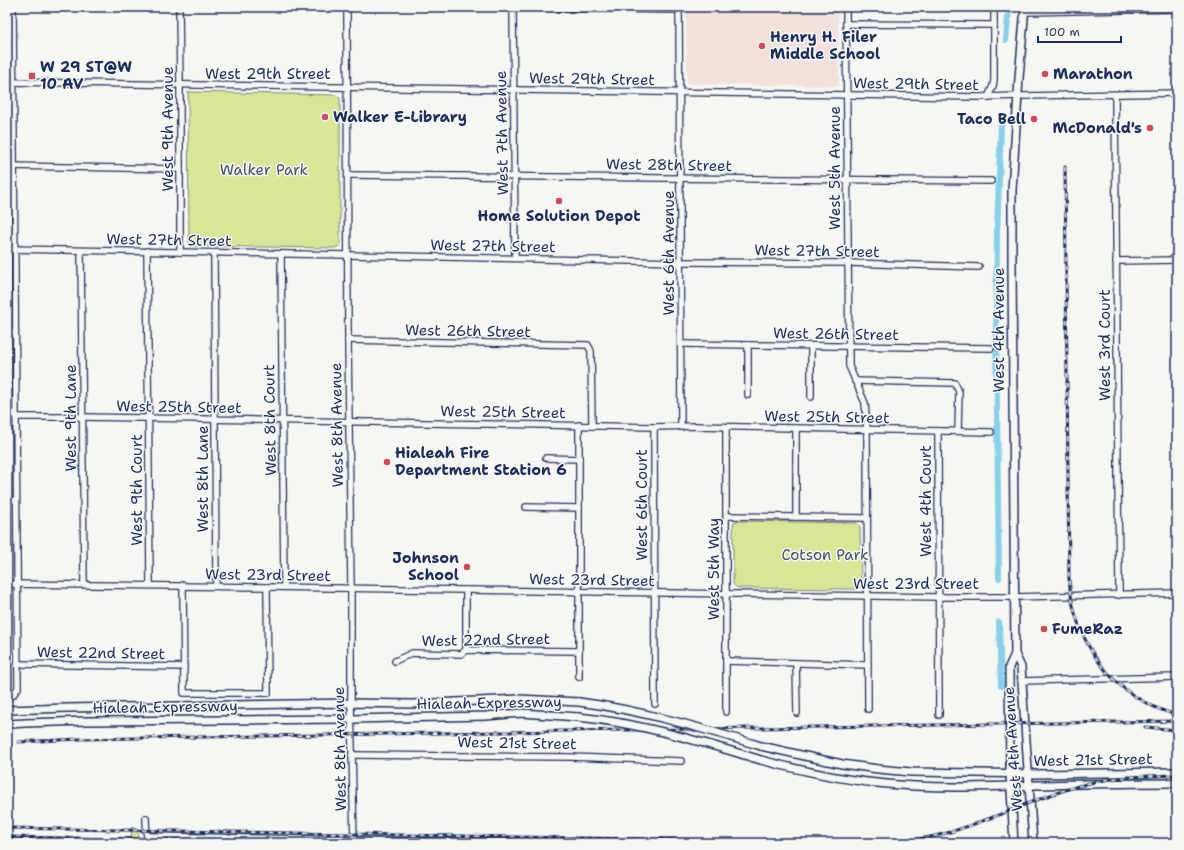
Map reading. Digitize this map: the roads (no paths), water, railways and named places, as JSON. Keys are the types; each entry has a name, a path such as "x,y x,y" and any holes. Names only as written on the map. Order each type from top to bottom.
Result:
{"main road":[{"name":"West 4th Avenue","path":"1024,10 1012,190 1014,597 1015,654 1021,667 1033,843"},
{"name":"West 4th Avenue","path":"1014,843 1010,786 1009,667 1015,654"},
{"name":"Hialeah Expressway","path":"7,710 351,703 412,704 519,699 579,702 628,710 670,720 761,746 805,756 878,769 944,773 1010,774"},
{"name":"Hialeah Expressway","path":"7,724 86,721 351,719 486,716 522,713 578,716 627,723 761,760 818,773 878,783 944,788 1010,786"},
{"name":"West 21st Street","path":"1010,774 1177,772"},
{"name":"West 21st Street","path":"1010,786 1177,783"}],"street":[{"path":"7,698 13,695 18,688 14,166 10,82 13,7"},
{"name":"West 9th Avenue","path":"179,7 180,252"},
{"name":"West 8th Avenue","path":"347,7 351,719 354,842"},
{"path":"497,7 679,9"},
{"name":"West 7th Avenue","path":"513,7 515,258"},
{"name":"West 5th Avenue","path":"846,7 849,346 850,366 865,403 867,430 868,709"},
{"path":"988,97 994,84 994,7"},
{"name":"West 6th Avenue","path":"679,9 681,427"},
{"path":"1024,10 1177,9"},
{"path":"846,24 994,25"},
{"name":"West 29th Street","path":"10,82 988,97 1177,94"},
{"name":"West 3rd Court","path":"1115,95 1119,595"},
{"path":"7,166 180,169"},
{"name":"West 28th Street","path":"348,175 991,181"},
{"name":"West 27th Street","path":"7,249 680,262 848,263 979,266"},
{"name":"West 9th Lane","path":"81,251 84,584"},
{"name":"West 9th Court","path":"147,251 150,585"},
{"name":"West 8th Lane","path":"214,253 216,586"},
{"name":"West 8th Court","path":"281,254 284,587"},
{"path":"1116,261 1177,260"},
{"path":"7,332 15,332"},
{"name":"West 26th Street","path":"348,340 588,345 591,351 592,426"},
{"name":"West 26th Street","path":"681,344 990,348"},
{"path":"748,345 748,395"},
{"path":"811,346 811,397"},
{"path":"855,381 955,383 959,392 958,431"},
{"name":"West 25th Street","path":"15,417 654,427 696,426 991,432"},
{"path":"579,425 579,677"},
{"name":"West 6th Court","path":"654,427 655,704"},
{"name":"West 5th Way","path":"726,427 726,712"},
{"path":"796,428 796,517"},
{"name":"West 4th Court","path":"938,431 939,715"},
{"path":"546,458 579,459"},
{"path":"7,500 16,500"},
{"path":"526,507 579,508"},
{"path":"726,516 867,518"},
{"name":"West 23rd Street","path":"7,584 267,586 654,594 938,597 1014,597 1177,593"},
{"path":"183,585 184,693 268,693 267,586"},
{"path":"466,590 466,650"},
{"name":"West 22nd Street","path":"395,661 412,653 461,654 466,650 579,651"},
{"path":"726,661 868,664"},
{"path":"796,663 797,713"},
{"name":"West 22nd Street","path":"18,664 184,667"},
{"path":"1021,681 1177,677"},
{"name":"West 21st Street","path":"352,755 570,757 681,761"},
{"path":"146,818 147,843"},
{"path":"146,836 354,842 516,843"}],"waterway":[{"path":"1006,40 1009,7"},
{"path":"999,578 996,329 997,232 1001,124"},
{"path":"999,622 1001,686"}],"railway":[{"path":"1065,167 1069,579 1072,603 1088,646 1101,665 1116,681 1134,696 1154,707 1177,715"},
{"path":"18,742 79,739 1177,721"},
{"path":"1145,727 1177,730"},
{"path":"7,828 874,843 914,840 961,829 1050,795 1097,781 1132,777 1177,775"},
{"path":"7,837 347,843"}],"place":[{"name":"Henry H. Filer Middle School","path":"762,46"},
{"name":"Marathon","path":"1045,74"},
{"name":"W 29 ST@W 10 AV","path":"32,76"},
{"name":"Walker E-Library","path":"325,117"},
{"name":"Taco Bell","path":"1034,119"},
{"name":"McDonald's","path":"1150,128"},
{"name":"Home Solution Depot","path":"559,201"},
{"name":"Hialeah Fire Department Station 6","path":"387,462"},
{"name":"Johnson School","path":"467,567"},
{"name":"FumeRaz","path":"1044,629"}],"park label":[{"name":"Walker Park","path":"264,170"},
{"name":"Cotson Park","path":"825,555"}]}
